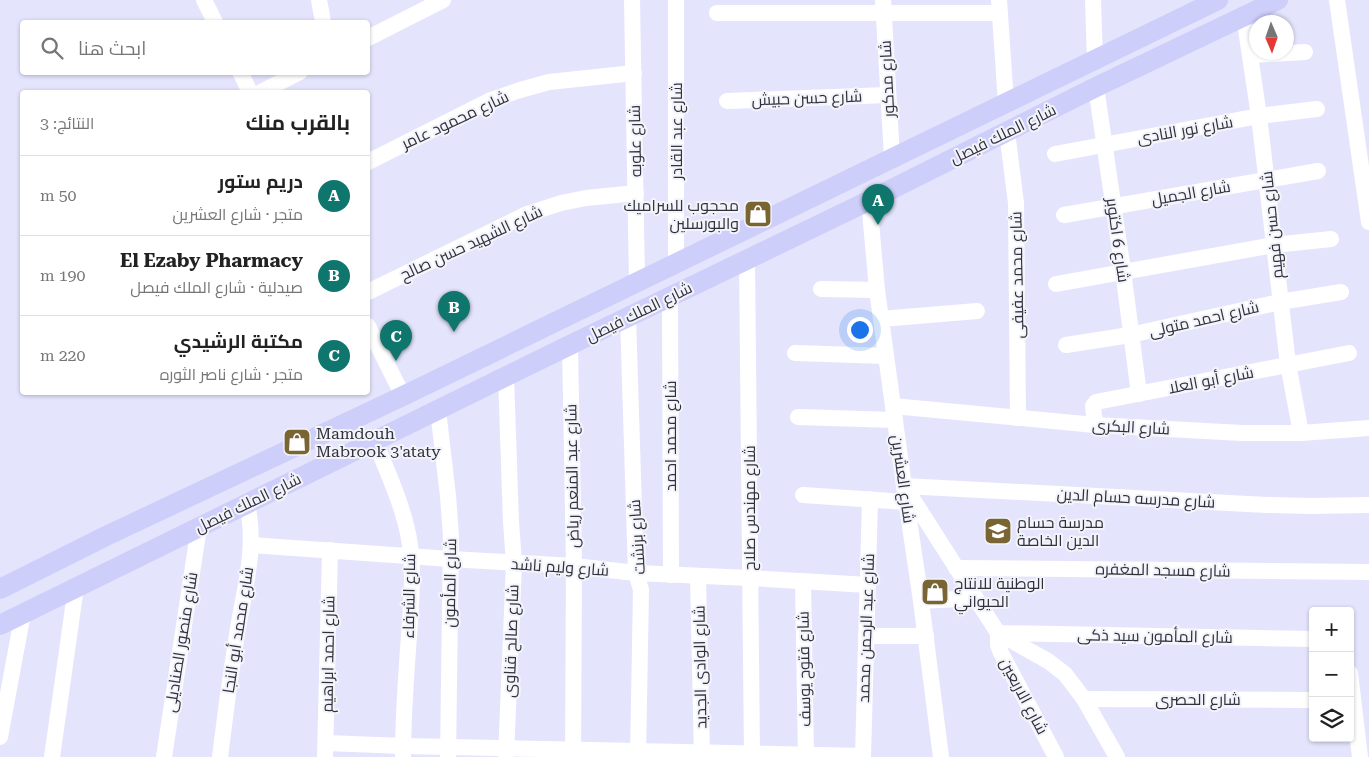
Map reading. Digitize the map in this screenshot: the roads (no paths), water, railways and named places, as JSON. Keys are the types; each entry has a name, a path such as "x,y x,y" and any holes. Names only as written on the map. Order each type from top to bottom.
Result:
{"main road":[{"name":"شارع الملك فيصل","path":"0,589 106,536 403,396 1218,0"},
{"name":"شارع الملك فيصل","path":"0,624 860,205 1096,87 1278,0"},
{"path":"155,513 150,524 151,530 153,535 164,545"},
{"path":"106,536 120,547 119,567"}],"street":[{"path":"204,0 214,20"},
{"path":"319,0 323,20"},
{"path":"370,37 443,0"},
{"name":"شارع علوبه","path":"632,0 637,282"},
{"name":"شارع عبد القادر","path":"676,0 676,263"},
{"path":"1093,0 1095,60"},
{"path":"1337,0 1364,157 1369,222"},
{"path":"717,12 883,6 999,6 1006,103"},
{"name":"شارع مدكور","path":"883,6 892,158"},
{"name":"شارع حسن فهيم","path":"1244,16 1249,48"},
{"path":"1294,53 1305,52"},
{"name":"شارع حسن فهيم","path":"1251,60 1267,180 1288,364 1301,433"},
{"name":"شارع محمود عامر","path":"370,161 491,100 520,90 549,82 634,73"},
{"path":"242,75 249,90"},
{"path":"265,90 294,75"},
{"name":"شارع 6 اكتوبر","path":"1096,87 1123,271 1138,394"},
{"name":"شارع حسن حبيش","path":"727,101 888,95"},
{"name":"شارع نور النادى","path":"1055,154 1259,116 1317,109"},
{"name":"شارع محمد عفيفى","path":"1007,132 1016,204 1018,418"},
{"name":"شارع الجميل","path":"1064,215 1318,171"},
{"name":"شارع الشهيد حسن صالح","path":"370,291 527,214 561,203 636,192"},
{"name":"شارع العشرين","path":"869,200 877,290 926,636 941,757"},
{"path":"1056,284 1274,245 1331,238"},
{"name":"شارع مهندس صلاح","path":"747,260 752,755"},
{"path":"821,289 877,290"},
{"name":"شارع احمد متولى","path":"1066,345 1130,335 1280,302 1341,292"},
{"name":"شارع محمد احمد","path":"670,297 671,575"},
{"path":"881,319 977,311"},
{"name":"شارع برنشت","path":"628,317 636,573 641,590 638,754"},
{"path":"370,330 403,396"},
{"name":"شارع عبد المنعم رياض","path":"570,345 574,566 573,753"},
{"path":"796,353 886,356"},
{"name":"شارع أبو العلا","path":"1095,425 1093,406 1096,402 1349,353"},
{"name":"شارع صالح قناوى","path":"506,376 514,563 507,753"},
{"name":"شارع المأمون","path":"438,410 450,519 448,752"},
{"name":"شارع البكرى","path":"798,418 894,413 1018,418 1095,425 1242,433 1301,433 1369,428"},
{"name":"شارع الشرفاء","path":"375,440 402,512 411,556 412,589 403,751"},
{"name":"شارع مدرسه حسام الدين","path":"803,495 870,500 905,494 1267,505 1369,505"},
{"name":"شارع الاربعين","path":"905,494 976,598 998,634 1048,661 1065,674 1084,699 1116,757"},
{"name":"شارع عبد الرحمن محمد","path":"863,757 870,500"},
{"name":"شارع محمد أبو النجا","path":"220,757 251,545 251,524 247,504"},
{"name":"شارع منصور الصناديلى","path":"164,757 199,527"},
{"name":"شارع وليم ناشد","path":"251,545 450,560 574,566 636,573 868,585"},
{"name":"شارع احمد ابراهيم","path":"326,750 330,550"},
{"name":"شارع مسجد المغفره","path":"956,568 1369,572"},
{"name":"شارع الوادى الجديد","path":"698,576 702,755"},
{"name":"شارع فتوح يوسف","path":"803,581 806,756"},
{"path":"52,757 76,587"},
{"path":"921,600 976,598"},
{"path":"0,737 23,613"},
{"name":"شارع الاربعين","path":"998,634 998,645 1001,653 1056,757"},
{"name":"شارع المأمون سيد ذكى","path":"998,634 1309,639"},
{"path":"866,636 926,636"},
{"name":"شارع الحصرى","path":"1084,699 1309,700"},
{"path":"1354,719 1360,757"},
{"path":"326,750 863,757"}],"place":[{"name":"محجوب للسراميك والبورسلين","path":"758,214"},
{"name":"دريم ستور","path":"878,225"},
{"name":"El Ezaby Pharmacy","path":"454,332"},
{"name":"مكتبة الرشيدي","path":"396,361"},
{"name":"Mamdouh Mabrook 3'ataty","path":"297,442"},
{"name":"مدرسة حسام الدين الخاصة","path":"998,531"},
{"name":"الوطنية للانتاج الحيواني","path":"935,592"}]}
